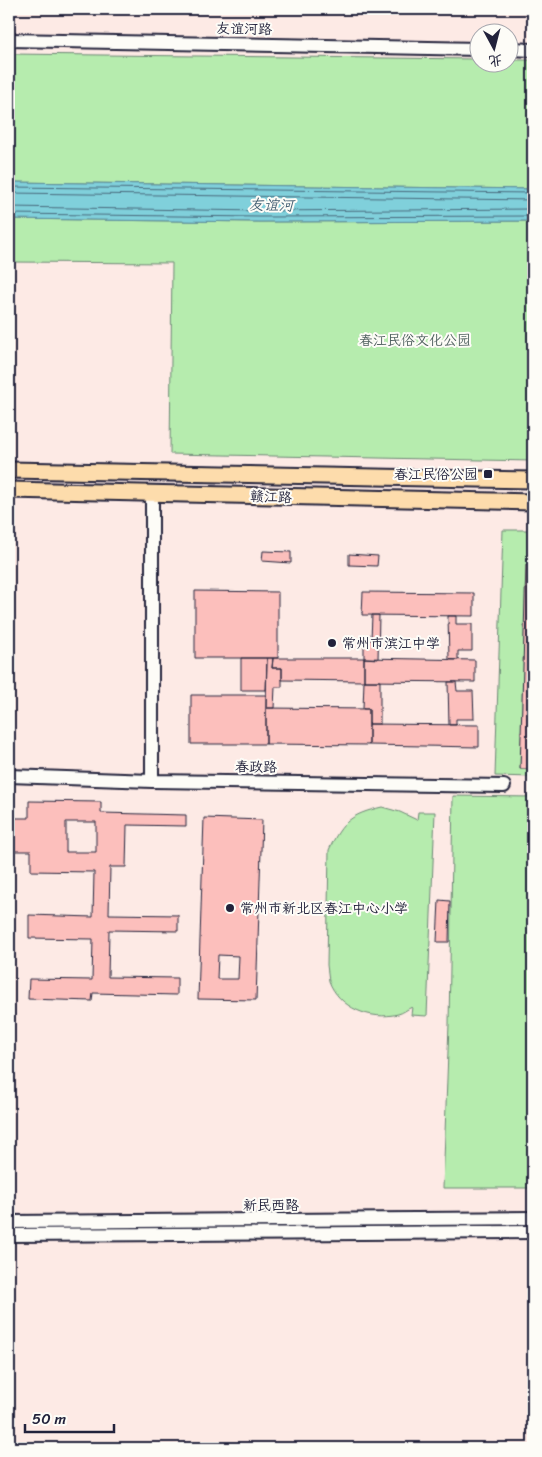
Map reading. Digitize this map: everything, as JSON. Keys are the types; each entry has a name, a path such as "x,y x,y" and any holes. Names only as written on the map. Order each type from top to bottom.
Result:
{"main road":[{"name":"赣江路","path":"9,470 533,480"},
{"name":"赣江路","path":"9,490 533,502"}],"street":[{"name":"友谊河路","path":"9,40 470,49"},
{"path":"520,49 533,50"},
{"path":"152,493 152,780"},
{"name":"春政路","path":"9,776 504,786"},
{"name":"新民西路","path":"9,1222 533,1218"},
{"name":"新民西路","path":"9,1235 533,1232"}],"green space":[{"path":"9,54 470,59 470,72 520,72 520,60 533,60 533,189 9,182"},
{"name":"春江民俗文化公园","path":"9,219 260,222 533,221 533,461 170,454 172,263 9,262"},
{"path":"503,530 533,530 533,777 495,776"},
{"path":"453,796 533,797 533,1188 443,1188 449,1024"},
{"path":"382,807 400,812 417,820 418,812 435,812 427,1016 411,1015 412,1007 388,1016 367,1014 340,999 329,981 327,965 329,850 339,832 349,820 355,816"}],"water":[{"name":"友谊河","path":"9,182 533,189 533,221 260,222 9,219"}],"building":[{"path":"263,551 291,552 291,563 262,561"},
{"path":"349,554 378,556 377,566 349,565"},
{"path":"526,565 533,566 533,769 520,769"},
{"path":"195,591 278,592 278,658 195,658"},
{"path":"363,592 474,593 474,616 362,615"},
{"path":"372,615 379,615 378,659 364,658 364,640 371,640"},
{"path":"448,616 456,616 456,624 472,624 472,651 458,651 458,660 449,660"},
{"path":"241,658 267,658 266,690 241,690"},
{"path":"267,658 273,658 272,668 282,668 282,687 275,687 274,708 266,708"},
{"path":"273,658 364,658 364,681 282,680 282,668 272,668"},
{"path":"364,658 475,660 475,682 364,681"},
{"path":"364,681 380,681 380,724 369,724 369,709 363,709"},
{"path":"448,682 456,682 457,691 473,691 474,719 456,719 456,725 449,725"},
{"path":"191,695 266,695 266,744 191,744"},
{"path":"266,708 369,709 369,745 266,744"},
{"path":"369,724 479,725 479,747 369,745"},
{"path":"29,801 101,802 101,813 186,815 186,826 127,825 126,867 110,867 109,914 178,915 178,931 109,930 108,977 177,978 177,995 93,993 92,1001 28,999 29,979 92,980 93,939 29,938 29,915 93,917 94,872 31,871 31,851 9,851 9,818 29,818","holes":["66,822 96,822 96,852 66,852"]},
{"path":"204,818 262,820 256,1000 198,999","holes":["218,955 239,956 238,979 217,979"]},
{"path":"439,900 450,901 449,942 437,942"}],"place":[{"name":"春江民俗公园","path":"488,474"},
{"name":"常州市滨江中学","path":"332,643"},
{"name":"常州市新北区春江中心小学","path":"230,908"}]}
